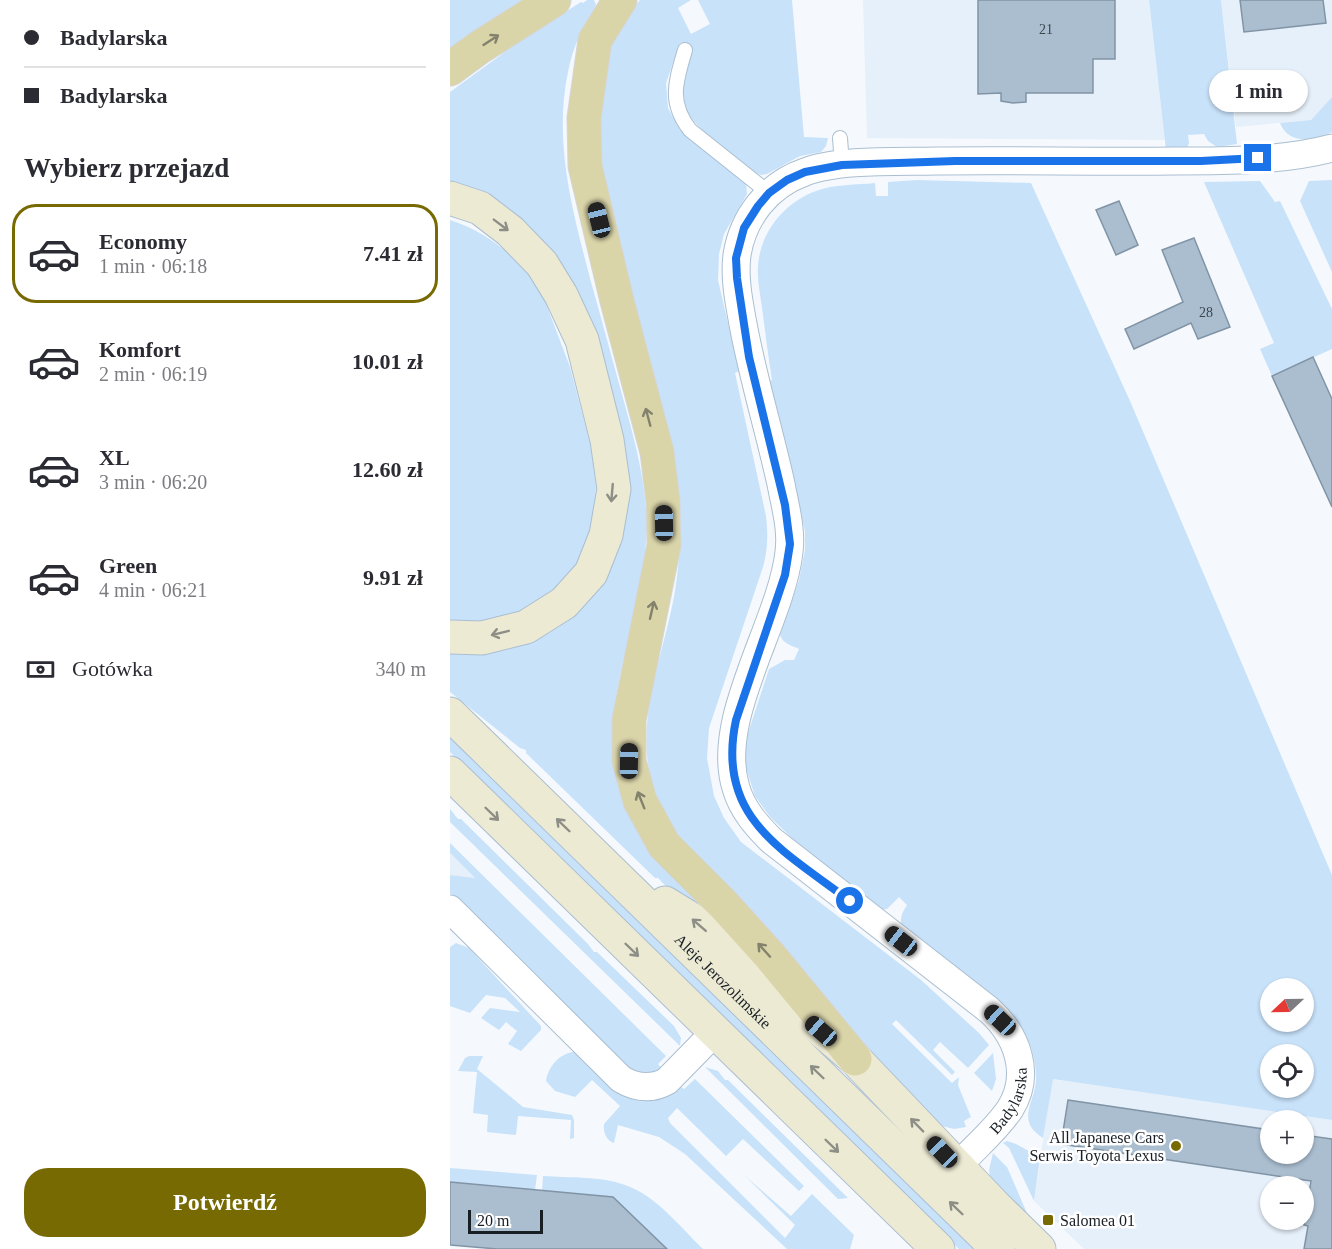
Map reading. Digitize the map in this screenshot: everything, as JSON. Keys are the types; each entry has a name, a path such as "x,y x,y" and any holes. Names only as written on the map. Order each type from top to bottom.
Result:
{"main road":[{"path":"450,69 554,0"},
{"path":"620,0 595,40 584,118 585,166 617,301 657,452 663,501 664,545 629,720 629,761 640,801 664,845 723,904 770,956 855,1059 957,1167 1039,1249"},
{"path":"450,198 480,208 510,231 542,264 561,295 582,340 607,440 614,489 606,535 591,573 564,603 526,627 482,638 450,637"},
{"name":"Aleje Jerozolimskie","path":"450,714 998,1249"},
{"path":"450,773 938,1249"},
{"path":"605,866 691,919 855,1059"}],"street":[{"name":"Badylarska","path":"957,1167 1008,1112 1015,1099 1019,1083 1019,1065 1012,1035 989,1010 771,840 745,808 733,775 732,751 736,720 785,575 790,544 785,505 749,357 737,278 736,258 744,228 769,193 787,180 805,172 842,165 955,161 1201,161 1292,156 1332,148"},
{"path":"450,909 593,1052 621,1078 631,1084 647,1087 660,1085 667,1081 716,1031"}],"lane":[{"path":"685,50 676,79 675,97 680,118 690,130 769,193"},
{"path":"840,138 842,165"}],"shaded area":[{"path":"450,0 524,0 450,52"},
{"path":"587,0 594,0 596,5 579,36 569,66 564,99 563,125 567,178 591,282 636,447 646,511 643,570 614,710 612,739 615,771 774,975 708,930 658,878 655,878 526,753 526,750 520,748 450,692 450,652 475,654 502,651 544,636 583,607 610,567 591,339 450,190 450,92 520,41"},
{"path":"640,0 691,0 678,8 691,34 710,24 698,0 792,0 804,137 828,138 821,152 800,156 767,174 756,173 708,136 688,113 682,100 681,88 692,48 680,43 666,83 668,108 680,130 746,183 747,194 724,234 719,254 718,280 739,371 735,373 767,529 767,548 763,567 709,728 707,758 714,796 724,818 741,842 921,980 989,1045 968,1068 940,1042 933,1050 955,1072 952,1075 896,1020 892,1024 952,1083 959,1077 958,1085 971,1117 964,1121 966,1127 954,1129 934,1124 684,849 651,781 647,725 654,680 675,591 680,536 677,482 671,446 601,176 597,143 606,56 617,27"},
{"path":"863,0 1149,0 1165,140 867,138"},
{"path":"1149,0 1221,0 1237,144 1217,147 1208,141 1204,134 1188,135 1187,148 1166,150"},
{"path":"1221,0 1332,0 1332,97 1311,120 1236,127"},
{"path":"1332,97 1332,132 1303,139 1289,135 1284,130 1280,123 1311,120"},
{"path":"917,180 1031,183 1130,401 1332,875 1332,1120 1314,1117 1314,1110 1264,1110 1053,1079 1043,1138 1034,1131 1028,1116 1036,1084 1033,1055 1022,1029 1005,1005 903,930 901,917 907,905 899,897 887,909 880,910 795,841 770,817 755,796 745,765 746,739 769,669 785,660 794,660 799,649 785,642 780,635 799,580 805,550 805,531 793,478 766,382 772,380 758,281 760,253 769,230 776,220 794,203 816,191 830,187 875,183 876,196 888,196 888,182"},
{"path":"1332,180 1332,272 1300,201 1309,181"},
{"path":"1260,181 1275,202 1280,201 1332,309 1332,349 1272,376 1260,349 1274,343 1204,182"},
{"path":"450,220 486,237 517,260 516,262 532,278 545,301 570,367 591,447 596,487 594,520 588,544 574,570 560,588 516,615 488,623 450,621"},
{"path":"450,736 977,1249 959,1249 450,752"},
{"path":"450,809 594,952 597,952 674,1026 681,1038 680,1046 450,822"},
{"path":"450,843 666,1056 658,1064 662,1069 643,1074 627,1070 450,893 450,875 475,878 450,853"},
{"path":"450,853 476,879 450,875"},
{"path":"456,943 469,948 541,1026 541,1030 521,1051 508,1044 517,1031 506,1022 499,1030 481,1018 490,1008 520,1012 505,998 486,995 470,1013 450,1006 450,947"},
{"path":"578,1052 618,1090 643,1102 659,1098 678,1085 684,1089 695,1079 804,1186 799,1191 743,1139 726,1156 677,1108 668,1118 670,1123 785,1238 795,1225 743,1174 791,1216 812,1194 854,1235 850,1249 787,1249 685,1154 659,1137 618,1125 614,1143 611,1142 604,1130 604,1124 620,1106 592,1080 575,1097 555,1091 546,1081 555,1062 563,1055"},
{"path":"993,1053 996,1079 992,1091 974,1073"},
{"path":"483,1056 477,1069 523,1107 572,1115 574,1138 570,1139 571,1120 518,1116 516,1135 487,1132 488,1115 473,1113 477,1072 458,1071 465,1058"},
{"path":"705,1067 718,1071 725,1080 728,1080 848,1198 838,1199"},
{"path":"1052,1079 1264,1110 1260,1110 1260,1164 1314,1164 1314,1117 1332,1120 1332,1249 1084,1249 1034,1201"},
{"path":"1007,1141 1040,1157 1034,1201 1009,1148 1003,1143"},
{"path":"993,1153 1007,1167 1030,1220 990,1177 989,1170"},
{"path":"450,1168 537,1175 535,1190 450,1182"},
{"path":"543,1176 606,1180 637,1190 658,1204 703,1249 660,1249 660,1242 613,1197 542,1191"}],"building":[{"path":"978,0 1115,0 1115,59 1093,59 1093,93 1026,93 1026,102 1013,103 1001,101 1001,93 978,94"},
{"path":"1240,0 1323,0 1326,23 1244,32"},
{"path":"1119,201 1138,245 1116,255 1096,210"},
{"path":"1194,238 1230,327 1198,339 1191,323 1134,349 1125,329 1183,302 1162,250"},
{"path":"1313,357 1332,399 1332,507 1272,376"},
{"path":"1068,1100 1260,1129 1260,1164 1314,1164 1314,1136 1332,1139 1332,1249 1304,1249 1307,1230 1314,1230 1314,1176 1277,1176 1061,1144"},
{"path":"450,1182 613,1197 667,1249 497,1249 450,1245"}],"place":[{"name":"All Japanese Cars Serwis Toyota Lexus","path":"1176,1146"},
{"name":"Salomea 01","path":"1048,1220"}],"route":[{"path":"850,901 786,853 765,834 745,808 733,775 731,757 736,720 785,575 790,544 777,466 749,357 739,298 736,258 748,220 769,193 777,187 799,174 822,167 899,162 1130,162 1258,158"}]}
